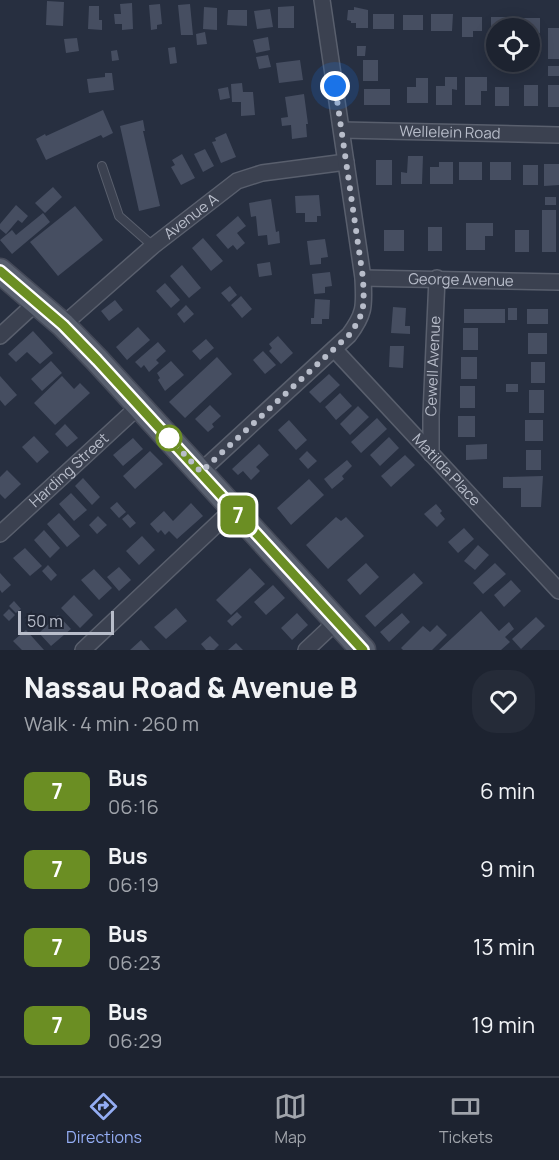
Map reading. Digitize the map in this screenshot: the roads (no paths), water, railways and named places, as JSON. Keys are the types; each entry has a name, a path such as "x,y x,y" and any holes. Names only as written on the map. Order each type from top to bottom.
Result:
{"main road":[{"path":"0,271 63,325 201,472 362,650"}],"street":[{"path":"201,472 349,335 361,319 364,302 363,278 322,0"},
{"name":"Wellelein Road","path":"342,130 559,135"},
{"name":"Avenue A","path":"63,325 153,246 237,182 262,173 346,162"},
{"name":"George Avenue","path":"363,278 559,282"},
{"name":"Cewell Avenue","path":"430,454 437,278"},
{"path":"0,336 37,302"},
{"name":"Matilda Place","path":"334,349 559,591"},
{"name":"Harding Street","path":"0,534 139,406"},
{"path":"84,650 233,509"},
{"path":"306,650 336,622"}],"lane":[{"path":"102,166 119,216 153,246"}]}
